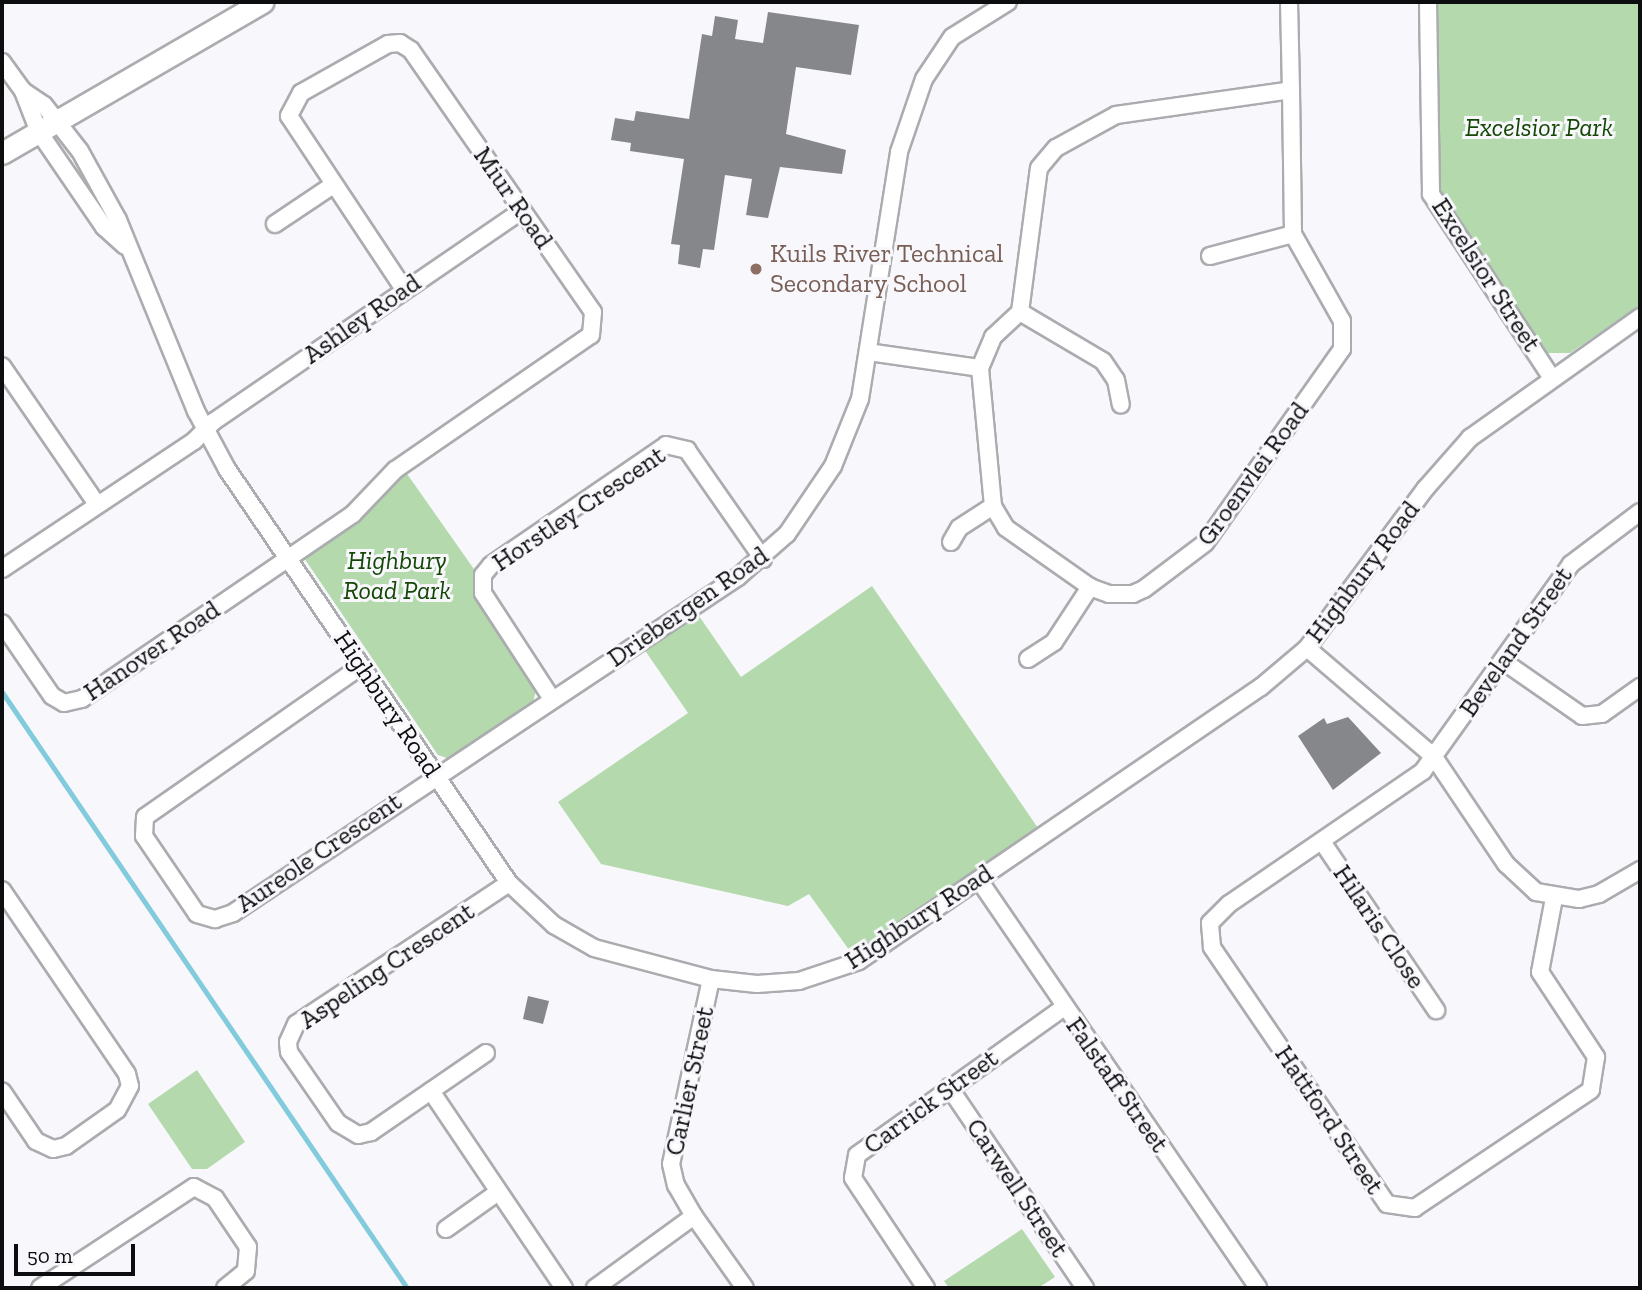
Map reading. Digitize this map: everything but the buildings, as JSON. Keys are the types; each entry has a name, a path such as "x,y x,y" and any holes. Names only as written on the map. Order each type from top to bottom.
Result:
{"street":[{"path":"2,153 262,2"},
{"name":"Driebergen Road","path":"438,777 764,559 813,500 837,458 860,399 898,152 924,79 952,37 1008,2"},
{"name":"Groenvlei Road","path":"993,506 1006,528 1090,587 1119,596 1133,594 1205,543 1342,349 1342,321 1293,234 1289,2"},
{"name":"Excelsior Street","path":"1428,2 1431,194 1552,377"},
{"name":"Miur Road","path":"288,559 353,514 395,470 591,335 593,312 411,50 400,44 388,44 301,93 290,108 290,124 404,289"},
{"name":"Highbury Road","path":"2,62 48,126 104,227 127,247 150,292 205,431 360,667 509,883 554,925 594,948 711,979 774,984 832,973 859,961 1261,687 1307,648 1454,454 1552,377 1640,317"},
{"path":"951,542 959,528 993,506 980,368 993,337 1020,312 1036,182 1043,159 1056,148 1116,115 1291,90"},
{"path":"275,224 333,185"},
{"name":"Ashley Road","path":"2,569 205,431 404,289 521,211"},
{"path":"1210,256 1293,234"},
{"path":"1020,312 1103,361 1116,380 1121,405"},
{"path":"868,352 980,368"},
{"path":"2,366 97,504"},
{"name":"Horstley Crescent","path":"552,699 483,593 483,575 491,565 666,445 687,450 764,559"},
{"name":"Beveland Street","path":"1434,757 1577,556 1640,512"},
{"name":"Hanover Road","path":"2,623 52,696 64,703 76,702 288,559"},
{"path":"1028,659 1054,642 1090,587"},
{"path":"1307,648 1434,757 1517,877 1536,892 1553,898 1599,894 1640,870"},
{"path":"1503,661 1582,716 1602,715 1640,687"},
{"name":"Aureole Crescent","path":"360,667 145,817 144,835 197,914 215,919 233,913 424,782 438,777"},
{"name":"Hattford Street","path":"1434,757 1423,771 1218,914 1210,923 1212,947 1379,1195 1401,1209 1415,1208 1432,1199 1591,1090 1596,1057 1540,972 1553,898"},
{"name":"Hilaris Close","path":"1323,843 1436,1010"},
{"name":"Falstaff Street","path":"979,880 1063,1008 1258,1288"},
{"name":"Aspeling Crescent","path":"486,1053 371,1132 348,1132 289,1052 290,1035 301,1020 509,883"},
{"path":"2,890 127,1074 130,1086 117,1110 66,1146 53,1149 36,1141 2,1091"},
{"name":"Carlier Street","path":"711,979 673,1144 676,1185 694,1216 745,1288"},
{"name":"Carrick Street","path":"926,1288 853,1178 852,1170 862,1147 1063,1008"},
{"name":"Carwell Street","path":"949,1087 1085,1288"},
{"path":"431,1091 564,1288"},
{"path":"40,1288 194,1187 215,1198 248,1247 246,1271 225,1288"},
{"path":"446,1228 498,1192"},
{"path":"594,1288 694,1216"}],"green space":[{"name":"Excelsior Park","path":"1436,2 1640,2 1640,305 1570,353 1546,353 1539,345 1440,194"},
{"name":"Highbury Road Park","path":"405,471 476,572 476,590 537,687 532,706 452,760 438,755 304,558 364,512"},
{"path":"872,586 1038,828 852,954 809,894 788,906 601,864 558,802 688,713 644,649 697,613 741,677"},
{"path":"197,1070 245,1142 207,1169 192,1169 148,1104"},
{"path":"1022,1229 1055,1277 1038,1288 949,1288 944,1281"}],"waterway":[{"path":"2,692 407,1288"}],"place":[{"name":"Kuils River Technical Secondary School","path":"756,269"}]}
